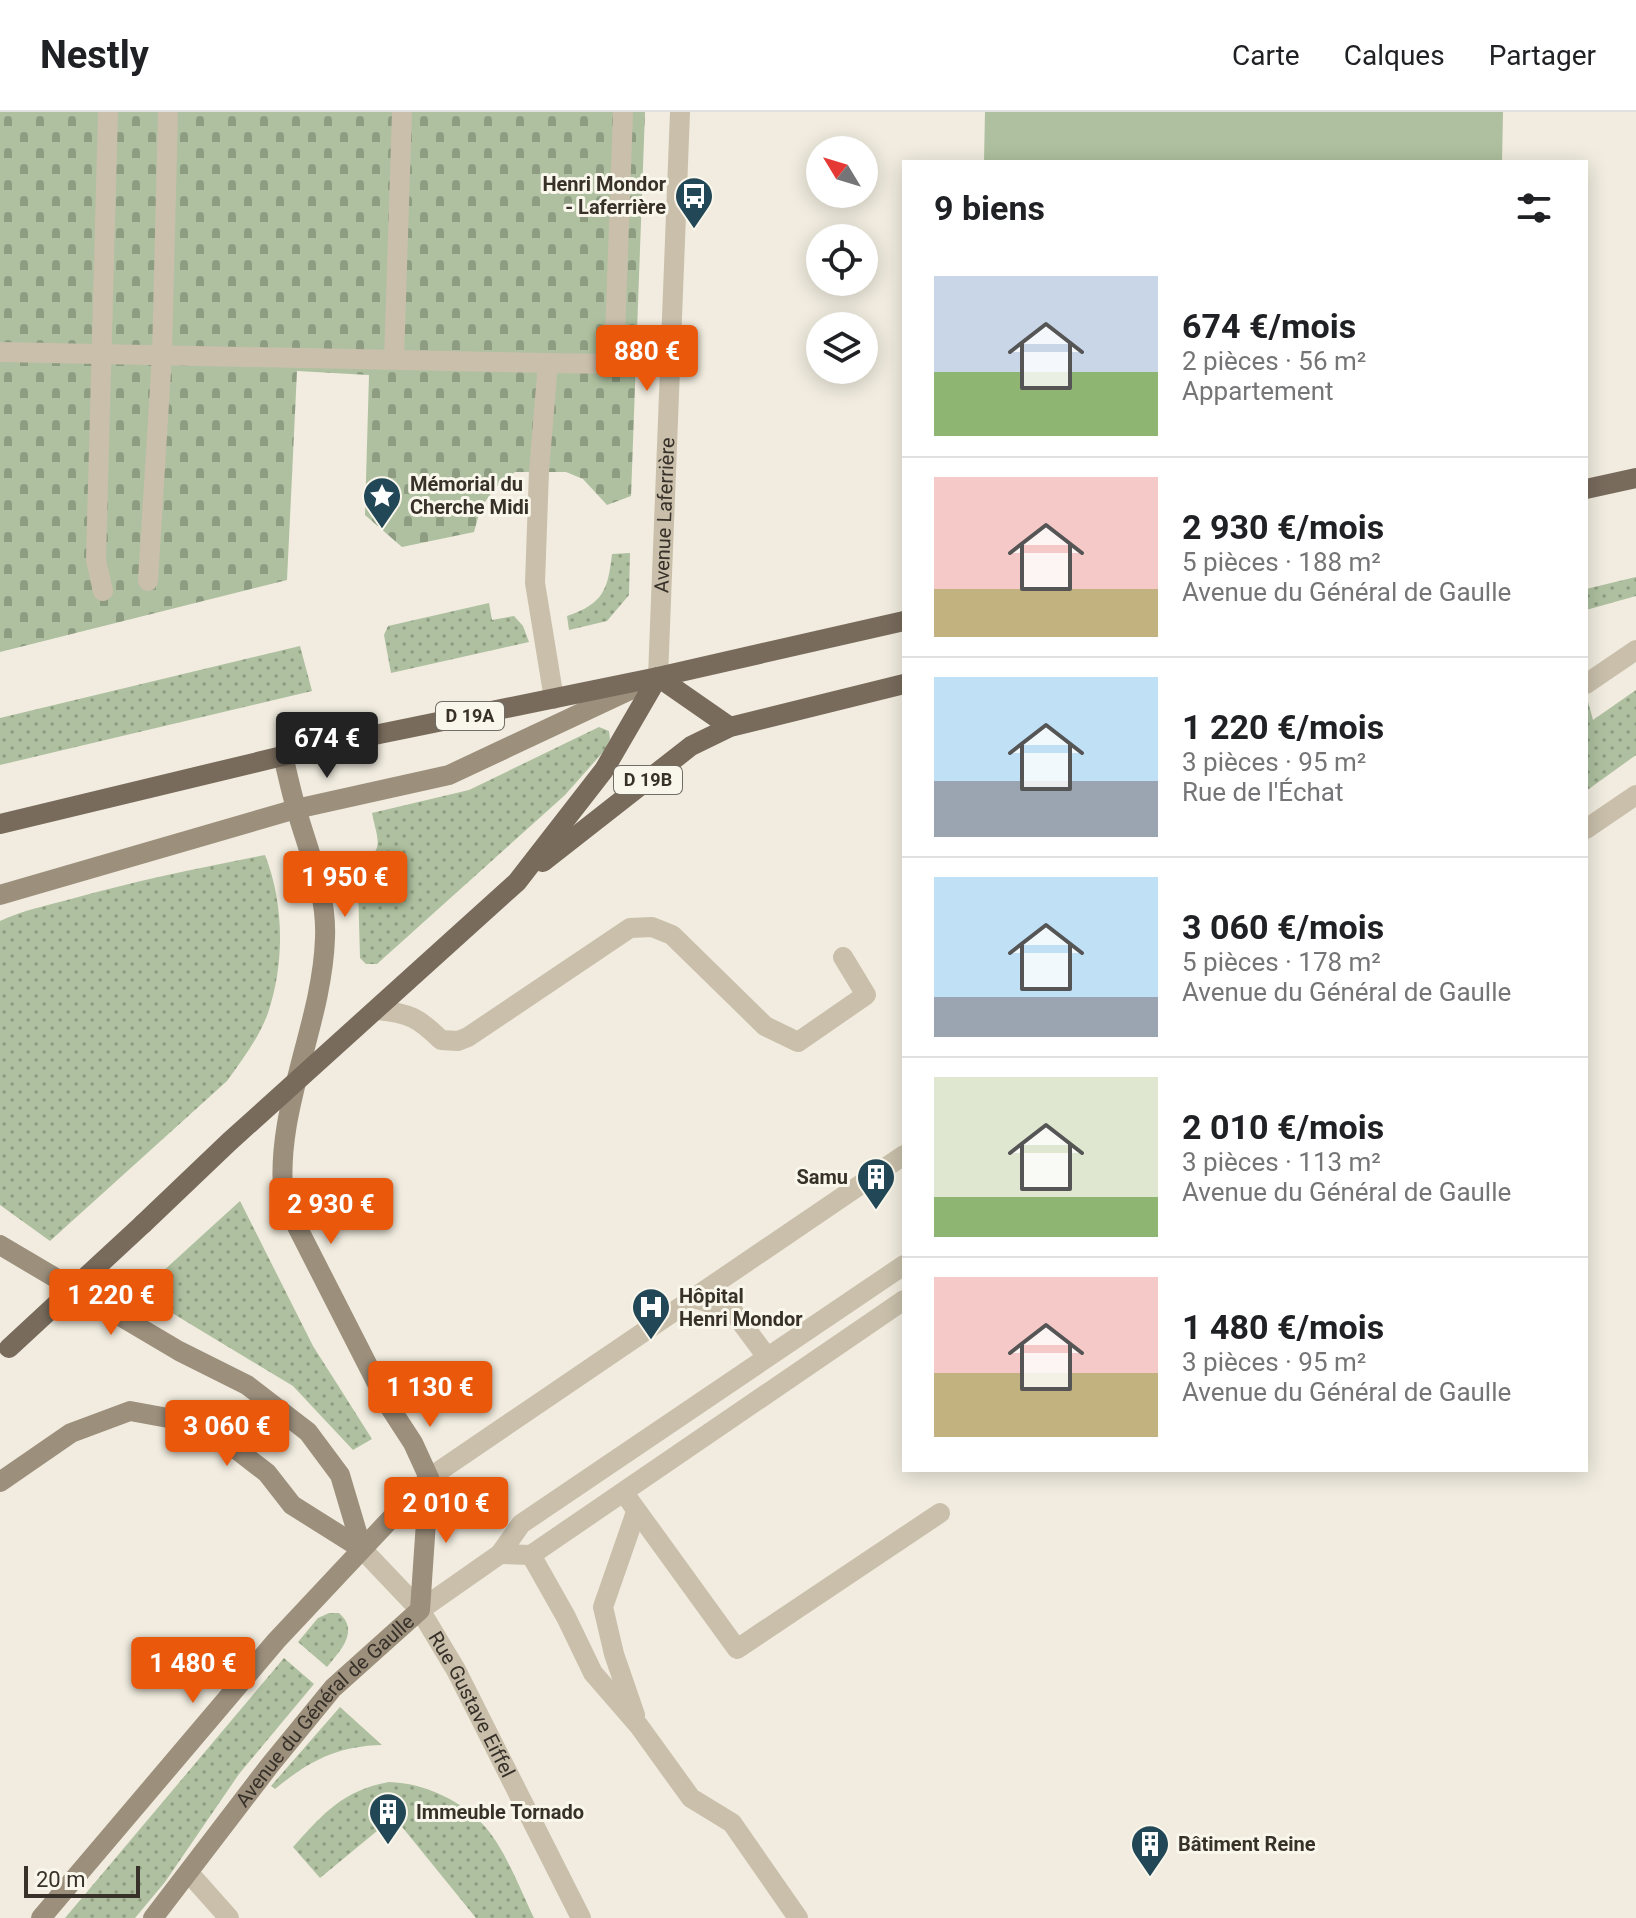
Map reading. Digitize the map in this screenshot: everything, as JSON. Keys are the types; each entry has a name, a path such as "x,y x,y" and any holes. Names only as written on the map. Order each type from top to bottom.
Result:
{"main road":[{"path":"1588,489 1636,478"},
{"name":"D 19A","path":"0,824 283,755 658,677 902,621"},
{"path":"658,677 730,727"},
{"path":"0,895 296,809 449,775 658,677"},
{"path":"517,882 604,770 658,677"},
{"name":"D 19B","path":"5,1352 229,1142 517,882 691,746 730,727 902,684"},
{"name":"Avenue du Général de Gaulle","path":"153,1918 333,1688 420,1610 429,1478 413,1443 387,1403 284,1201 280,1172 295,1085 322,974 325,935 319,878 296,809 283,755"},
{"path":"0,1245 179,1351 247,1385 308,1432 340,1475 362,1549"},
{"path":"0,1482 71,1433 130,1411 190,1422 214,1432 267,1473 292,1505 362,1549"},
{"path":"41,1918 276,1641 429,1478"}],"street":[{"path":"103,591 96,560 108,112"},
{"path":"148,581 162,355 168,112"},
{"path":"394,360 402,112"},
{"path":"0,352 614,364 623,112"},
{"name":"Avenue Laferrière","path":"658,677 680,112"},
{"path":"548,363 539,471 535,583 554,699"},
{"path":"1588,683 1636,650"},
{"path":"1588,828 1636,795"},
{"path":"378,1010 405,1013 430,1028 441,1040 458,1041 630,928 652,927 672,935 765,1026 798,1042 866,995 843,957"},
{"path":"429,1478 902,1156"},
{"path":"885,1313 898,1269"},
{"path":"420,1610 500,1554 521,1524 898,1269"},
{"path":"694,1298 732,1310 767,1357"},
{"path":"500,1554 531,1555 902,1301"},
{"path":"624,1493 737,1649 940,1513"},
{"path":"636,1512 603,1607 614,1654 639,1726"},
{"name":"Rue Gustave Eiffel","path":"362,1549 420,1610 456,1670 581,1918"},
{"path":"531,1555 593,1673 639,1726 691,1798 732,1823 798,1918"},
{"path":"189,1873 229,1918"}],"green space":[{"path":"0,112 645,112 631,496 607,505 583,479 566,472 515,472 496,487 481,507 474,532 402,547 365,515 369,375 297,371 287,580 0,652"},
{"path":"985,112 1503,112 1502,160 984,160"},
{"path":"630,553 629,595 607,621 569,630 567,616 589,606 602,594 612,554"},
{"path":"1636,577 1636,596 1588,609 1588,589"},
{"path":"489,603 492,620 514,616 523,626 529,642 391,673 384,635 388,626"},
{"path":"300,646 312,691 0,765 0,718"},
{"path":"1636,690 1636,755 1588,790 1588,701 1593,720"},
{"path":"599,727 609,731 610,739 604,751 565,795 377,964 366,964 360,958 358,886 351,867 370,857 377,847 372,813 469,790"},
{"path":"265,855 276,893 280,954 274,994 260,1031 227,1081 50,1241 0,1205 0,921 119,886"},
{"path":"240,1201 313,1346 372,1439 353,1450 293,1386 139,1293"},
{"path":"339,1613 348,1627 348,1634 342,1648 327,1667 298,1642 318,1618"},
{"path":"284,1658 314,1684 239,1774 165,1882 135,1918 65,1918"},
{"path":"340,1707 382,1745 337,1752 300,1770 275,1789 271,1786"},
{"path":"389,1782 416,1786 442,1795 477,1819 501,1849 534,1918 476,1918 394,1817 320,1878 293,1847 324,1814 346,1797"}],"place":[{"name":"Henri Mondor - Laferrière","path":"694,230"},
{"name":"Mémorial du Cherche Midi","path":"382,530"},
{"name":"Samu","path":"876,1211"},
{"name":"Hôpital Henri Mondor","path":"651,1341"},
{"name":"Immeuble Tornado","path":"388,1846"},
{"name":"Bâtiment Reine","path":"1150,1878"}]}
